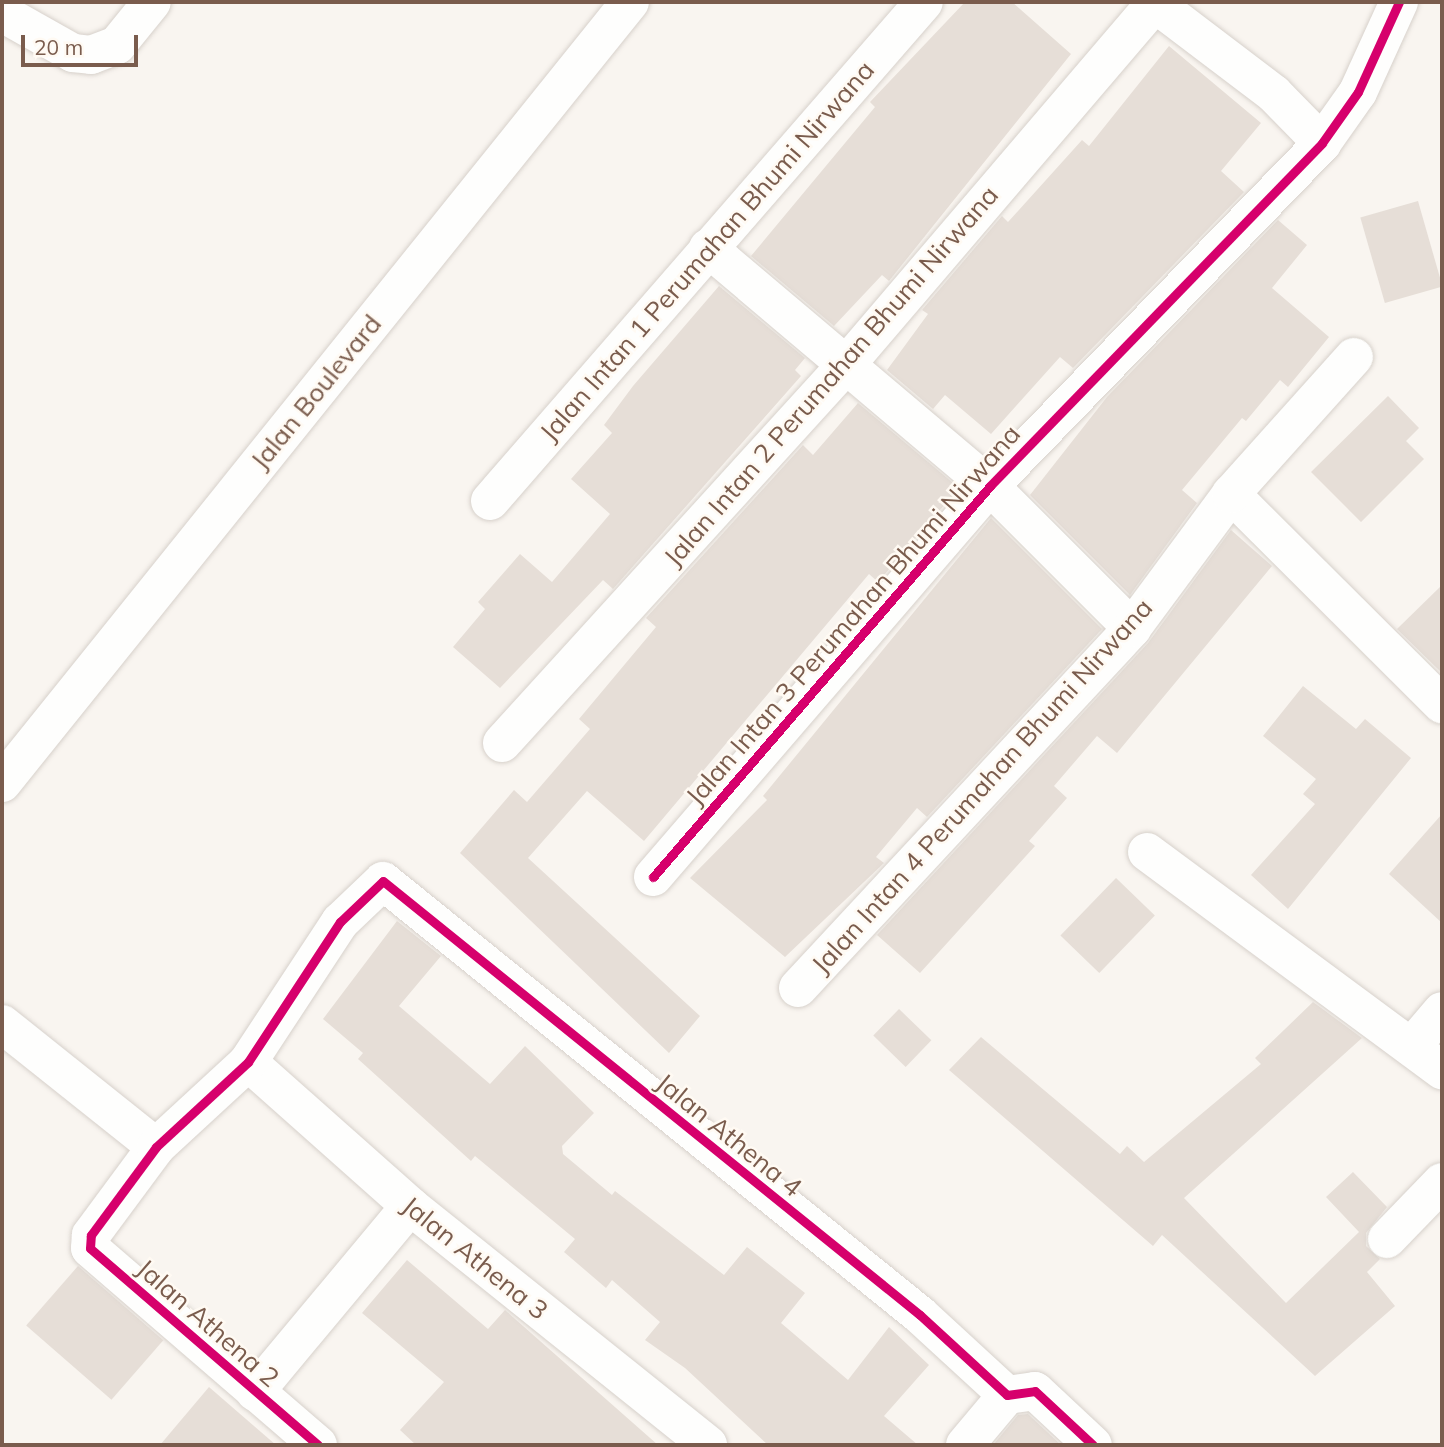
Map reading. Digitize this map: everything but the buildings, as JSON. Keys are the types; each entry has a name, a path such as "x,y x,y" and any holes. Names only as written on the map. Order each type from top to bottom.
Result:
{"street":[{"path":"2,13 73,53 91,55 117,44 152,2"},
{"name":"Jalan Boulevard","path":"2,783 630,2"},
{"name":"Jalan Intan 1 Perumahan Bhumi Nirwana","path":"490,500 924,2"},
{"name":"Jalan Intan 3 Perumahan Bhumi Nirwana","path":"653,877 990,485 1322,143 1358,93 1399,2"},
{"path":"1154,3 1274,94 1322,143"},
{"name":"Jalan Intan 2 Perumahan Bhumi Nirwana","path":"502,743 846,365 1154,3"},
{"path":"708,248 990,485 1132,628"},
{"name":"Jalan Intan 4 Perumahan Bhumi Nirwana","path":"798,988 1132,628 1231,494 1354,357"},
{"path":"1231,494 1442,704"},
{"path":"1147,852 1414,1044 1442,1070"},
{"name":"Jalan Athena 4","path":"248,1062 340,922 383,881 920,1315 1007,1395"},
{"path":"1414,1044 1442,1011"},
{"path":"2,1024 156,1147 248,1062"},
{"name":"Jalan Athena 3","path":"248,1062 410,1206 708,1445"},
{"name":"Jalan Athena 2","path":"156,1147 95,1225 90,1248 318,1445"},
{"path":"1387,1239 1442,1182"},
{"path":"255,1392 410,1206"},
{"path":"965,1445 1007,1395 1035,1391 1093,1445"}],"cycle path":[{"path":"653,877 990,486 1322,143 1358,92 1399,2"},
{"path":"318,1445 90,1248 91,1235 156,1147 248,1062 340,922 383,881 920,1315 1007,1395 1035,1391 1093,1445"}]}
